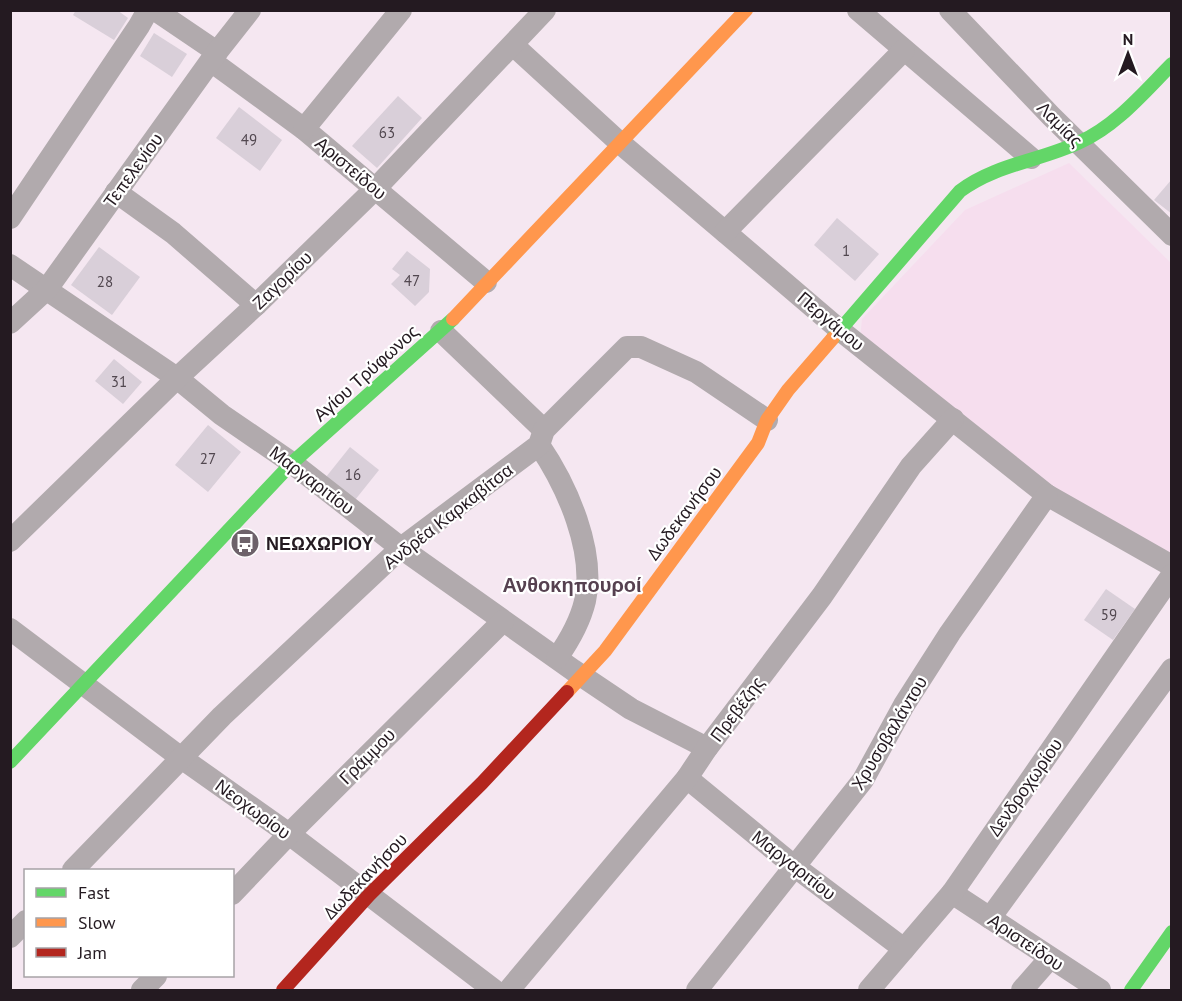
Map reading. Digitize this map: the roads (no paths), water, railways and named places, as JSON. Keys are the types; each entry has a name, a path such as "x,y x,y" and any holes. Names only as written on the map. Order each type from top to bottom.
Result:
{"street":[{"path":"10,219 148,10"},
{"name":"Αριστείδου","path":"155,10 376,188 486,282"},
{"name":"Τεπελενίου","path":"10,323 48,289 214,56 250,10"},
{"path":"304,129 401,10"},
{"name":"Ζαγορίου","path":"10,541 376,188 545,10"},
{"name":"Αγίου Τρύφωνος","path":"10,762 292,463 441,331 746,10"},
{"name":"Λαμίας","path":"950,10 1172,235"},
{"path":"860,11 1031,158"},
{"name":"Περγάμου","path":"513,45 620,143 841,331 1047,495 1172,566"},
{"path":"725,232 904,50"},
{"name":"Δωδεκανήσου","path":"283,990 369,895 482,783 604,651 751,453 758,443 767,420 788,390 960,191 975,180 1031,158 1079,143 1110,123 1172,63"},
{"path":"117,192 173,233 256,305"},
{"name":"Μαργαριτίου","path":"10,265 177,378 222,415 292,463 401,548 502,621 631,709 707,748"},
{"path":"441,331 542,438 573,511 585,553 587,572 585,599 570,640 557,658"},
{"name":"Ανδρέα Καρκαβίτσα","path":"74,869 180,757 401,548 542,438 627,347 640,347 696,372 767,420"},
{"name":"Πρεβέζης","path":"509,990 687,778 707,748 822,596 911,466 953,419"},
{"name":"Χρυσοβαλάντου","path":"697,990 863,780 904,705 1047,495"},
{"name":"Δενδροχωρίου","path":"869,990 952,893 1172,574"},
{"name":"Γράμμου","path":"234,892 502,621"},
{"name":"Νεοχωρίου","path":"10,629 180,757 289,834 494,990"},
{"path":"990,918 1172,669"},
{"name":"Μαργαριτίου","path":"687,778 794,866 904,949"},
{"name":"Αριστείδου","path":"952,893 1100,990"},
{"path":"10,936 24,923"},
{"path":"1131,990 1172,932"},
{"path":"1022,990 1050,958"},
{"path":"142,990 154,977"}],"place":[{"name":"ΝΕΩΧΩΡΙΟΥ","path":"245,543"}],"district":[{"name":"Ανθοκηπουροί","path":"572,585"}]}
